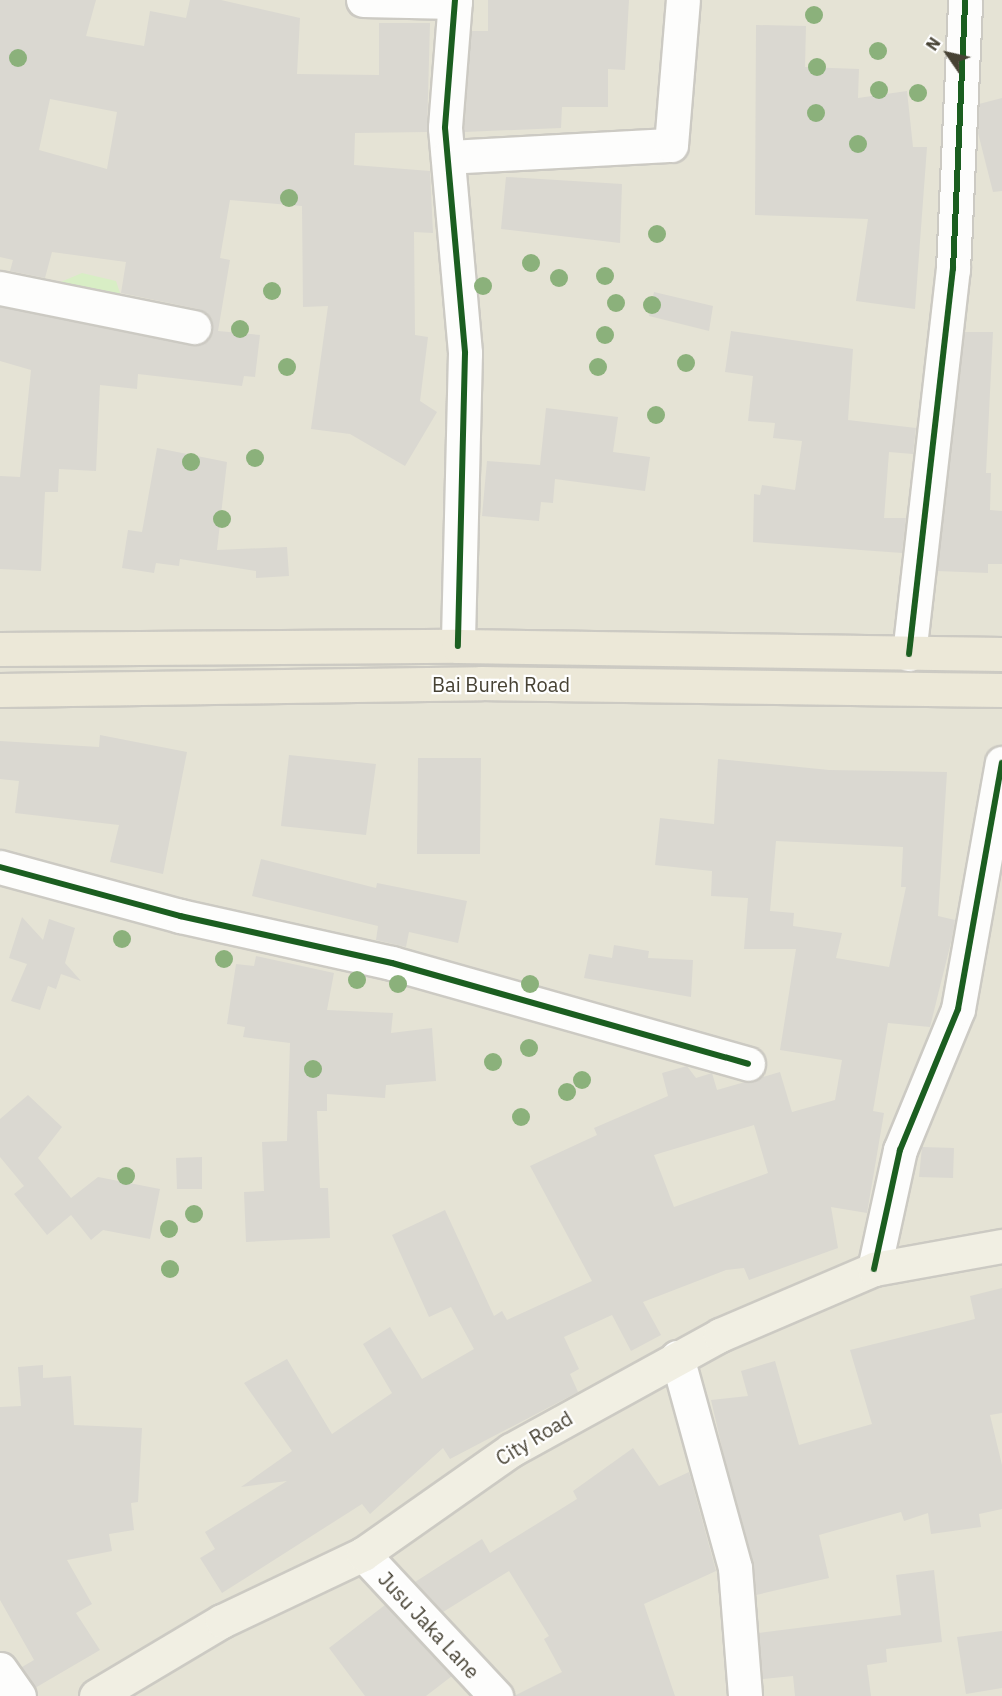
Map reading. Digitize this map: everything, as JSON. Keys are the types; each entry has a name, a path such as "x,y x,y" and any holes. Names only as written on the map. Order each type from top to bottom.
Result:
{"highway":[{"name":"Bai Bureh Road","path":"0,649 458,646 1002,654"},
{"name":"Bai Bureh Road","path":"0,690 493,683 1002,690"}],"main road":[{"name":"City Road","path":"96,1696 222,1621 363,1554 511,1450 677,1357 874,1269 1002,1246"}],"street":[{"path":"363,0 455,1 445,128 465,353 458,646"},
{"path":"448,158 670,146 683,0"},
{"path":"909,654 953,269 965,0"},
{"path":"0,288 194,327"},
{"path":"874,1269 900,1150 958,1009 1002,763"},
{"path":"0,867 392,963 748,1064"},
{"path":"677,1357 735,1568 745,1696"},
{"name":"Jusu Jaka Lane","path":"363,1554 496,1696"},
{"path":"0,1669 19,1696"}],"shaded area":[{"path":"0,0 1002,0 1002,1696 0,1696"}],"green space":[{"path":"82,273 116,281 123,302 115,320 98,333 50,318 44,289"}],"building":[{"path":"0,0 96,0 86,36 144,46 150,11 186,18 190,0 221,0 300,18 297,74 379,75 379,23 430,23 427,132 355,133 354,165 430,171 433,233 414,232 415,335 428,337 420,401 437,412 405,466 350,434 311,429 328,306 303,307 302,206 230,200 220,258 230,260 218,331 260,335 255,377 244,376 242,386 138,374 137,389 100,385 96,471 59,469 58,492 45,492 41,571 0,569 0,476 20,477 31,370 0,361 0,307 190,345 208,340 212,330 212,320 198,309 121,293 126,262 52,252 45,278 10,271 13,260 0,257","holes":["50,99 117,112 107,169 39,150"]},
{"path":"488,0 629,0 625,70 608,69 608,107 562,107 561,128 464,132 471,31 488,31"},
{"path":"756,25 806,26 805,67 859,69 858,98 907,91 913,147 927,147 915,309 856,301 868,219 755,215"},
{"path":"1002,98 1002,191 993,192 978,133 979,104"},
{"path":"506,177 622,184 620,243 501,229"},
{"path":"654,292 713,306 709,331 649,316"},
{"path":"731,331 853,349 848,420 916,428 913,454 889,452 884,518 906,518 902,553 753,542 754,494 760,495 762,485 795,490 802,441 773,438 775,423 748,421 753,376 725,372"},
{"path":"965,332 993,332 986,473 991,473 990,510 1002,511 1002,564 988,564 988,573 937,571"},
{"path":"546,408 618,417 613,452 650,457 645,491 555,479 553,503 541,502 539,521 482,516 487,461 540,465"},
{"path":"157,448 227,462 217,550 287,547 289,576 256,578 256,571 180,559 179,566 156,563 154,573 122,568 128,530 142,532"},
{"path":"100,735 187,752 163,874 110,862 119,825 15,813 19,781 0,779 0,741 99,747"},
{"path":"289,755 376,764 366,835 281,826"},
{"path":"418,758 481,758 480,854 417,854"},
{"path":"718,759 829,770 947,772 938,916 955,920 952,938 930,1027 888,1023 873,1111 884,1113 867,1213 831,1207 838,1248 749,1280 744,1268 726,1270 643,1302 661,1335 631,1351 612,1315 564,1337 579,1369 570,1374 578,1392 450,1459 443,1448 370,1514 362,1504 222,1593 200,1558 215,1549 205,1532 287,1481 241,1487 292,1451 244,1383 287,1359 332,1434 392,1393 363,1344 390,1327 422,1379 474,1349 451,1307 429,1317 392,1235 445,1210 494,1316 502,1311 507,1320 592,1281 530,1166 597,1135 594,1128 668,1096 662,1073 687,1066 696,1078 712,1073 717,1090 780,1072 792,1112 835,1100 842,1060 780,1050 796,949 744,949 748,898 711,896 712,871 655,865 660,818 714,824","holes":["776,841 903,847 901,887 906,887 889,967 836,958 842,933 793,926 794,913 770,911","754,1125 768,1173 674,1207 654,1155"]},
{"path":"261,859 376,888 377,883 467,901 458,943 409,932 406,947 376,940 378,926 252,896"},
{"path":"22,917 43,940 49,919 75,928 65,963 81,981 61,974 56,989 48,986 40,1010 11,1001 27,964 9,958"},
{"path":"614,945 649,951 648,958 693,960 691,997 584,978 589,954 612,958"},
{"path":"256,956 334,973 327,1010 393,1013 391,1033 432,1028 436,1081 386,1085 385,1098 327,1094 327,1111 317,1111 320,1188 328,1188 330,1238 246,1242 244,1192 264,1191 262,1142 287,1141 290,1043 243,1037 245,1027 227,1024 236,964 254,966"},
{"path":"28,1095 62,1127 38,1158 71,1198 98,1177 160,1189 150,1239 103,1230 91,1240 71,1215 47,1235 14,1194 24,1186 0,1157 0,1119"},
{"path":"922,1147 954,1148 953,1178 919,1177"},
{"path":"202,1157 202,1189 177,1189 176,1158"},
{"path":"1002,1288 1002,1413 990,1415 1002,1465 1002,1509 979,1514 981,1527 931,1534 928,1513 904,1521 901,1512 819,1535 829,1578 756,1595 711,1400 748,1396 741,1371 775,1361 799,1445 872,1424 850,1350 975,1319 970,1296"},
{"path":"43,1365 43,1378 71,1376 74,1425 142,1428 138,1502 131,1503 134,1530 109,1534 112,1551 67,1560 92,1604 76,1613 100,1650 35,1688 22,1667 34,1660 0,1600 0,1407 21,1406 18,1367"},
{"path":"633,1448 659,1486 689,1472 716,1571 644,1604 675,1696 514,1696 562,1672 544,1639 549,1636 509,1571 443,1612 415,1582 482,1539 490,1553 577,1499 573,1491"},
{"path":"934,1570 942,1642 886,1649 887,1662 867,1665 871,1696 795,1696 793,1676 763,1679 759,1633 901,1615 896,1575"},
{"path":"385,1605 452,1676 426,1696 365,1696 329,1648"},
{"path":"1002,1631 1002,1688 966,1694 957,1637"}],"cycle path":[{"path":"455,0 445,128 465,353 458,646"},
{"path":"909,654 953,269 965,0"},
{"path":"874,1269 900,1150 958,1009 1002,763"},
{"path":"0,867 180,916 392,963 748,1064"}]}
